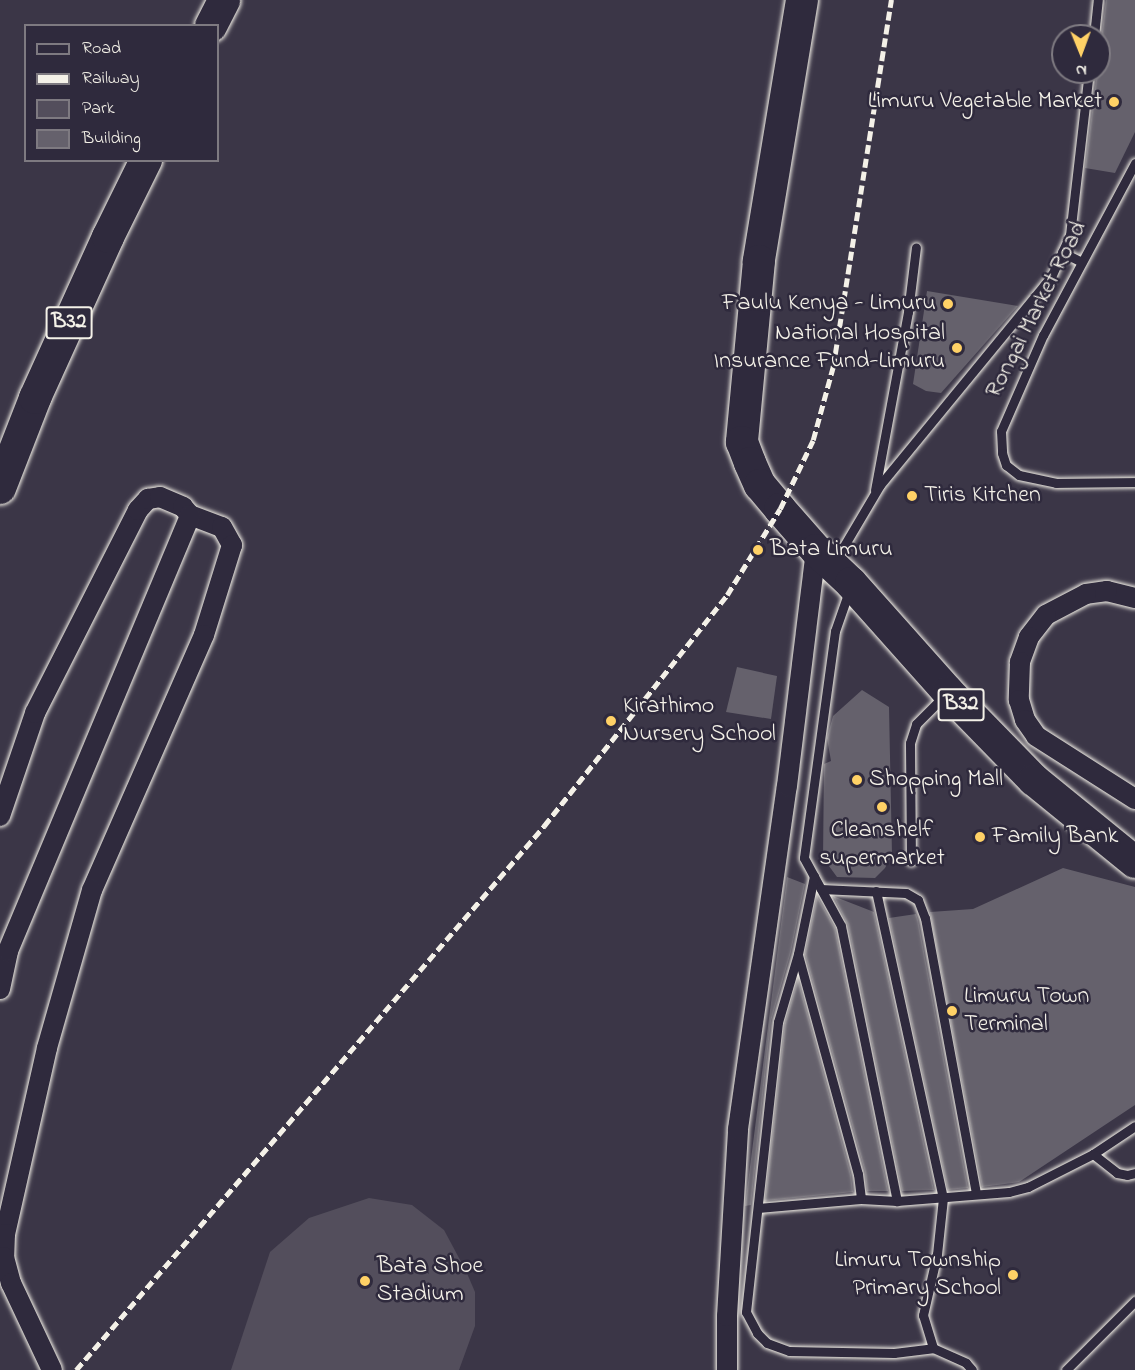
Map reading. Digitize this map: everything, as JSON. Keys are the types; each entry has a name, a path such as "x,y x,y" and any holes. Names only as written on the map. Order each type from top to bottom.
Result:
{"highway":[{"path":"212,24 224,0"},
{"name":"B32","path":"802,0 759,261 742,442 760,485 948,692 1034,780 1135,861"},
{"name":"B32","path":"0,488 35,398 108,237 145,162"}],"street":[{"path":"0,816 35,712 138,510 148,499 160,497 183,507 190,515 222,526 232,545 204,635 92,890 47,1048 5,1234 4,1257 10,1283 52,1370"},
{"path":"0,989 9,951 190,515"},
{"path":"727,1370 727,1316 738,1130 787,786 834,566"},
{"path":"1135,598 1107,591 1086,594 1046,615 1029,637 1020,662 1020,700 1025,720 1036,736 1135,799"}],"lane":[{"path":"1095,24 1098,0"},
{"name":"Rongai Market Road","path":"897,1201 841,926 804,858 835,631 834,566 874,496 1051,277 1070,235 1088,84"},
{"name":"Rongai Market Road","path":"1135,163 1043,334 1001,431 1002,453 1006,465 1019,475 1056,483 1135,482"},
{"path":"874,496 908,312 916,247"},
{"path":"1062,252 1082,262"},
{"path":"911,861 910,743 916,724 948,692"},
{"path":"814,876 798,954 778,1022 746,1312 757,1333 767,1343 789,1351 894,1353 933,1348 966,1363 972,1370"},
{"path":"821,889 906,893 918,900 925,918 976,1193"},
{"path":"876,891 943,1198 938,1254 923,1315 933,1348"},
{"path":"798,954 858,1174 861,1199"},
{"path":"758,1208 861,1199 897,1201 1009,1192 1028,1187 1093,1154 1135,1126"},
{"path":"1093,1154 1117,1173 1127,1175 1135,1173"},
{"path":"1066,1370 1135,1301"}],"green space":[{"name":"Bata Shoe Stadium","path":"369,1198 412,1205 444,1230 466,1271 475,1292 475,1326 459,1370 231,1370 270,1252 309,1218"}],"building":[{"name":"Limuru Vegetable Market","path":"1106,0 1135,0 1135,132 1115,173 1085,168 1096,84 1111,84 1111,24 1103,24"},
{"path":"927,291 1018,306 941,393 926,391 913,384"},
{"path":"737,667 777,676 771,719 726,712"},
{"name":"Shopping Mall","path":"862,690 889,707 892,854 885,868 875,878 837,877 823,858 824,764 831,761 827,738 833,716"},
{"path":"1063,868 1135,887 1135,1105 1019,1182 982,1187 930,912 973,909"},
{"path":"787,877 805,884 791,952 771,1021 751,1205 745,1206"},
{"path":"817,896 835,928 888,1191 867,1191 865,1172 805,954"},
{"path":"833,896 874,912 934,1190 902,1191 848,925"},
{"path":"916,914 968,1188 948,1190 889,918"},
{"path":"798,979 851,1175 853,1192 765,1201 785,1023"}],"railway":[{"path":"76,1370 544,826 727,595 780,509 813,440 833,367 891,0"}],"place":[{"name":"Limuru Vegetable Market","path":"1114,102"},
{"name":"Faulu Kenya - Limuru","path":"948,304"},
{"name":"National Hospital Insurance Fund-Limuru","path":"957,348"},
{"name":"Tiris Kitchen","path":"912,496"},
{"name":"Bata Limuru","path":"758,550"},
{"name":"Kirathimo Nursery School","path":"611,721"},
{"name":"Shopping Mall","path":"857,780"},
{"name":"Cleanshelf supermarket","path":"882,807"},
{"name":"Family Bank","path":"980,837"},
{"name":"Limuru Town Terminal","path":"952,1011"},
{"name":"Limuru Township Primary School","path":"1013,1275"},
{"name":"Bata Shoe Stadium","path":"365,1281"}]}
